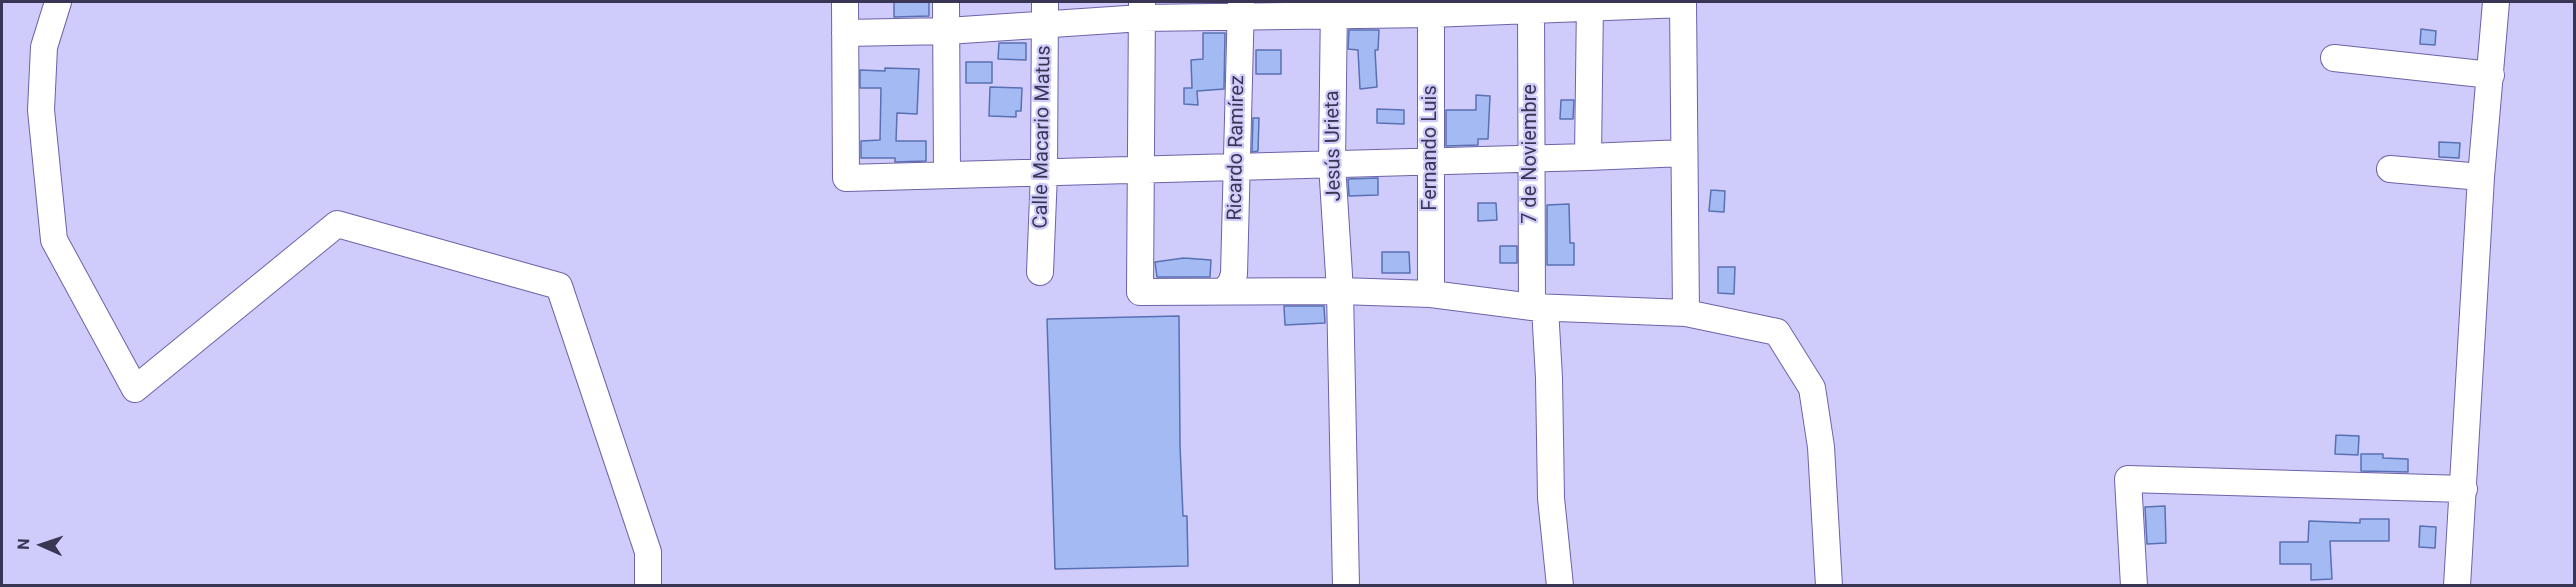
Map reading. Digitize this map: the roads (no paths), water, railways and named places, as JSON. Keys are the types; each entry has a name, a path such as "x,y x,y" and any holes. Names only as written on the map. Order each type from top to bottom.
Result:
{"street":[{"path":"58,2 44,47 40,110 54,240 135,389 337,224 559,286 648,552 648,585"},
{"path":"845,2 846,178 1684,153"},
{"path":"946,2 947,175"},
{"path":"2457,585 2481,177 2496,2"},
{"path":"845,33 947,31 1045,13 1683,3 1686,313"},
{"path":"1588,157 1590,4"},
{"name":"7 de Noviembre","path":"1531,6 1531,159 1538,307 1549,378 1551,498 1560,585"},
{"name":"Fernando Luis","path":"1431,8 1431,294"},
{"name":"Jesús Urieta","path":"1334,9 1332,164 1340,291 1346,585"},
{"path":"1142,10 1140,292 1340,291 1431,294 1538,307 1686,313 1777,332 1812,388 1821,447 1828,585"},
{"name":"Ricardo Ramírez","path":"1224,291 1231,283 1234,274 1241,10"},
{"name":"Calle Macario Matus","path":"1040,272 1044,173 1045,13"},
{"path":"2334,58 2491,75"},
{"path":"2390,169 2481,177"},
{"path":"2134,585 2128,479 2464,489"}]}
